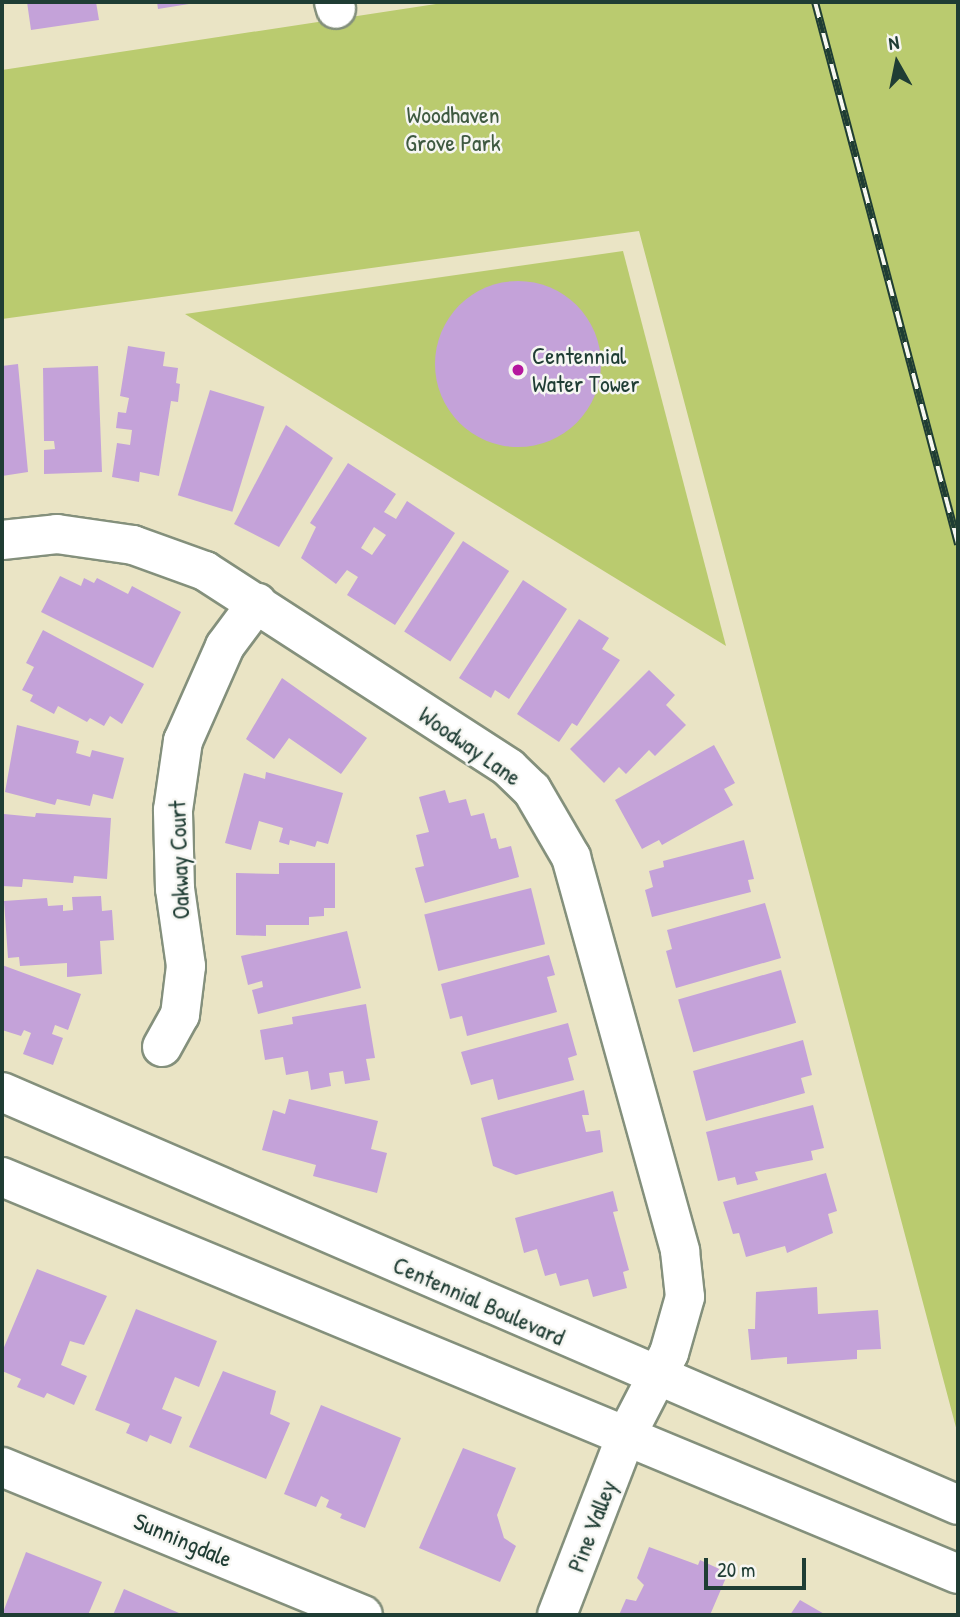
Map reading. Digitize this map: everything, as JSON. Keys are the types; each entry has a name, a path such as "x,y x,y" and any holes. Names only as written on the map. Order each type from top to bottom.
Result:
{"street":[{"name":"Woodway Lane","path":"2,540 57,534 133,545 205,571 509,768 532,790 571,857 680,1251 685,1297 657,1378 626,1436"},
{"name":"Oakway Court","path":"162,1047 180,1015 186,966 174,889 173,810 183,741 225,646 257,603"},
{"name":"Centennial Boulevard","path":"2,1092 657,1378 958,1506"},
{"path":"2,1177 958,1574"},
{"name":"Pine Valley","path":"557,1615 626,1436"},
{"name":"Sunningdale","path":"2,1467 363,1615"}],"green space":[{"name":"Woodhaven Grove Park","path":"449,2 958,2 958,1435 639,231 2,319 2,70"},
{"path":"623,251 726,646 185,314"}],"building":[{"path":"27,2 96,2 99,20 31,30"},
{"path":"157,2 195,2 195,3 158,9"},
{"name":"Centennial Water Tower","path":"518,281 550,288 577,305 594,332 601,364 594,396 577,423 550,440 518,447 486,440 459,423 442,396 435,364 442,332 459,305 486,288"},
{"path":"128,346 165,352 163,366 178,368 176,383 180,384 178,402 171,401 159,476 140,472 139,482 112,477 117,443 130,445 132,430 116,428 118,412 126,413 129,398 120,396"},
{"path":"18,364 28,472 2,476 2,366"},
{"path":"98,366 102,472 44,474 44,450 55,449 54,441 44,441 43,368"},
{"path":"210,390 265,407 232,512 178,495"},
{"path":"286,425 333,458 279,547 234,524"},
{"path":"348,463 396,494 384,512 396,519 407,501 455,533 395,625 347,595 358,577 347,570 336,584 301,558 316,527 310,523","holes":["374,527 386,535 372,555 361,548"]},
{"path":"463,541 509,571 450,662 404,632"},
{"path":"60,576 81,586 84,578 94,583 97,578 128,594 132,586 181,612 153,668 41,612"},
{"path":"523,580 567,609 509,699 495,690 491,698 459,678"},
{"path":"579,619 609,638 602,649 620,660 577,726 572,723 559,742 517,714"},
{"path":"43,630 144,684 122,724 110,716 104,726 90,718 87,722 58,706 54,714 30,701 33,695 22,690 34,667 26,663"},
{"path":"649,670 675,695 666,705 686,725 655,756 649,750 626,774 619,767 604,783 570,749"},
{"path":"282,678 367,738 341,774 289,738 274,759 246,739"},
{"path":"17,725 79,741 76,753 90,757 92,750 124,758 113,799 93,794 90,806 57,799 55,805 5,792"},
{"path":"714,745 735,783 724,789 733,805 662,845 659,840 642,849 615,800"},
{"path":"266,772 343,793 328,844 317,841 315,847 290,840 289,845 279,842 283,828 259,821 251,850 225,843 244,773 265,779"},
{"path":"445,790 449,803 466,799 471,816 484,813 491,839 496,838 499,849 511,846 519,877 425,903 415,868 424,866 416,835 429,832 419,797"},
{"path":"36,813 111,818 107,879 74,876 73,883 23,879 22,887 2,886 4,814 35,817"},
{"path":"744,840 754,879 748,880 751,892 652,917 645,890 653,887 649,871 664,867 663,861"},
{"path":"279,863 335,863 335,908 324,908 324,916 309,917 309,925 266,925 266,936 236,935 236,873 279,874"},
{"path":"531,888 545,944 438,971 424,915"},
{"path":"101,896 102,911 112,910 114,940 100,941 102,974 67,977 67,963 20,966 19,957 8,958 4,901 47,898 48,906 63,905 63,911 73,910 72,897"},
{"path":"765,903 781,958 676,988 666,951 672,949 667,930"},
{"path":"347,931 361,988 258,1014 252,990 263,987 262,981 248,985 241,956"},
{"path":"549,955 555,975 547,977 557,1012 467,1036 462,1016 450,1019 441,984"},
{"path":"2,965 81,994 68,1030 55,1025 52,1034 63,1038 53,1065 23,1054 31,1033 24,1030 21,1036 2,1030"},
{"path":"781,970 796,1023 693,1052 678,999"},
{"path":"366,1004 375,1058 366,1059 370,1080 345,1084 343,1071 329,1073 331,1086 311,1090 308,1071 286,1075 283,1057 265,1060 260,1030 293,1024 292,1017"},
{"path":"568,1023 577,1055 568,1058 574,1080 498,1100 493,1079 471,1085 461,1052"},
{"path":"803,1040 812,1075 801,1078 805,1093 706,1121 693,1071"},
{"path":"584,1090 589,1115 582,1115 586,1132 600,1130 603,1152 516,1175 493,1166 481,1118"},
{"path":"289,1099 378,1121 371,1149 387,1153 377,1193 313,1176 316,1165 262,1150 273,1110 285,1114"},
{"path":"813,1105 824,1148 811,1151 813,1160 755,1172 758,1180 737,1185 735,1177 718,1181 706,1132"},
{"path":"826,1173 837,1211 828,1214 833,1233 787,1253 785,1246 746,1257 739,1233 733,1234 723,1202"},
{"path":"613,1191 618,1211 613,1212 629,1270 623,1272 627,1288 593,1297 588,1279 560,1286 556,1273 545,1276 537,1249 524,1253 515,1218"},
{"path":"37,1269 107,1296 84,1345 70,1341 61,1365 87,1376 74,1405 47,1393 44,1398 17,1387 21,1379 2,1371 2,1352"},
{"path":"817,1287 818,1314 878,1310 881,1349 857,1350 857,1359 787,1364 787,1357 751,1360 748,1329 755,1329 756,1292"},
{"path":"136,1309 217,1341 199,1387 175,1377 162,1409 182,1417 171,1444 150,1435 147,1442 126,1433 130,1424 95,1410"},
{"path":"223,1371 276,1391 270,1414 290,1423 266,1479 189,1447"},
{"path":"321,1405 401,1438 365,1528 340,1518 342,1514 326,1507 329,1500 321,1496 316,1507 284,1494"},
{"path":"463,1448 516,1468 497,1515 504,1538 516,1546 500,1582 419,1548"},
{"path":"649,1547 698,1565 700,1560 728,1573 710,1615 619,1615 626,1599 636,1601 644,1585 637,1578"},
{"path":"26,1552 102,1582 88,1615 2,1615"},
{"path":"124,1589 179,1613 113,1615"},
{"path":"800,1600 826,1615 790,1615"}],"railway":[{"path":"815,2 958,544"}],"place":[{"name":"Centennial Water Tower","path":"518,370"}]}
